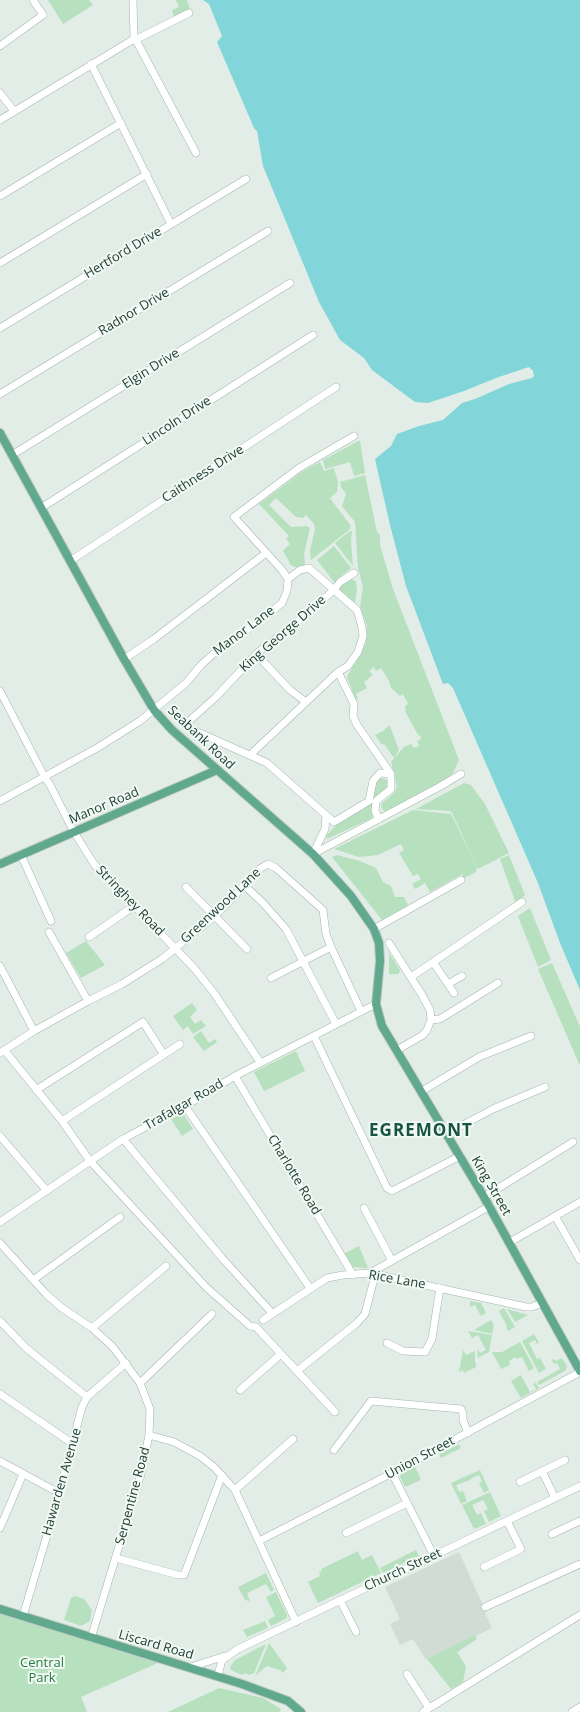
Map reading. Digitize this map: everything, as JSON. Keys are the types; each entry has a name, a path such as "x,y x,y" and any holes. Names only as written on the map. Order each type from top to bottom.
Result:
{"main road":[{"name":"Seabank Road","path":"0,433 124,659 154,710 172,730 313,854 351,896 374,929 379,944"},
{"name":"Manor Road","path":"0,864 217,770"},
{"name":"King Street","path":"379,944 380,962 376,1004 382,1026 490,1206 580,1371"},
{"name":"Liscard Road","path":"0,1609 91,1638 218,1675 288,1701 301,1712"}],"street":[{"path":"0,46 43,15 33,0"},
{"path":"133,0 134,39 137,42 196,153"},
{"path":"0,120 134,39 139,38 189,13"},
{"path":"91,64 171,224"},
{"path":"0,93 14,111"},
{"path":"0,196 121,123"},
{"path":"0,264 147,174"},
{"name":"Hertford Drive","path":"0,328 246,179"},
{"name":"Radnor Drive","path":"0,394 268,231"},
{"name":"Elgin Drive","path":"12,455 290,283"},
{"name":"Lincoln Drive","path":"41,508 313,335"},
{"name":"Caithness Drive","path":"70,561 336,387"},
{"path":"354,436 299,468 234,517 282,570 288,579 300,570 309,568 357,610 363,636 358,652 348,666 338,672 250,756 267,763 279,772 334,822 369,800 373,781 380,773 391,774"},
{"path":"124,659 154,639 266,552"},
{"name":"King George Drive","path":"250,756 191,729 188,722 216,697 256,654 296,623 334,590 340,582 354,572"},
{"name":"Manor Lane","path":"0,801 97,748 140,721 186,682 201,665 221,648 256,624 282,603 287,591 288,579"},
{"path":"256,654 290,690 306,702"},
{"path":"338,672 354,704 353,716 357,725 391,774 391,790 376,801 375,811 378,819"},
{"name":"Stringhey Road","path":"0,691 74,832 94,864 176,949 214,993 260,1062"},
{"path":"313,854 461,774"},
{"path":"313,854 325,829 326,815"},
{"path":"21,855 51,921"},
{"name":"Greenwood Lane","path":"3,1052 34,1031 145,971 176,949 215,916 261,868 268,864 276,868 323,910 326,934 361,1011"},
{"path":"374,929 461,880"},
{"path":"244,885 263,903 286,929 336,1024"},
{"path":"186,887 247,949"},
{"path":"411,976 522,902"},
{"path":"89,937 134,906"},
{"path":"49,932 88,1001"},
{"path":"389,943 411,976 430,1010 431,1020 423,1035 397,1050"},
{"path":"271,978 331,947"},
{"path":"433,962 454,993"},
{"path":"0,966 34,1031"},
{"path":"448,984 462,976"},
{"path":"431,1020 440,1020 498,983"},
{"name":"Trafalgar Road","path":"0,1222 122,1139 185,1106 260,1062 376,1004"},
{"path":"36,1090 143,1022 164,1054"},
{"path":"314,1036 387,1188 392,1191 460,1156"},
{"path":"422,1091 479,1057 531,1036"},
{"path":"62,1121 180,1044"},
{"path":"3,1052 62,1121 90,1161 206,1287 250,1326 256,1327 336,1412"},
{"name":"Charlotte Road","path":"235,1076 353,1275"},
{"path":"446,1134 493,1109 545,1088"},
{"path":"185,1106 310,1288"},
{"path":"0,1136 47,1191"},
{"path":"122,1139 222,1258 272,1313"},
{"path":"484,1197 574,1142"},
{"path":"510,1242 580,1202"},
{"path":"297,1371 357,1323 365,1314 372,1274 392,1261 490,1206"},
{"path":"364,1208 392,1261"},
{"path":"33,1280 120,1216"},
{"path":"555,1216 580,1260"},
{"name":"Serpentine Road","path":"0,1242 33,1280 62,1308 92,1328 112,1346 140,1383 150,1409 148,1434 141,1474 91,1638"},
{"path":"92,1328 166,1266"},
{"name":"Rice Lane","path":"263,1320 327,1278 353,1275 372,1274 526,1307 532,1307 542,1303"},
{"path":"387,1343 403,1350 425,1352 432,1339 440,1288"},
{"path":"140,1383 212,1314"},
{"path":"0,1321 26,1348 87,1397"},
{"path":"240,1390 281,1354"},
{"name":"Hawarden Avenue","path":"23,1616 59,1493 82,1407 87,1397 126,1363"},
{"name":"Union Street","path":"258,1541 468,1433 580,1371"},
{"path":"0,1394 72,1444"},
{"path":"334,1450 371,1401 461,1409 463,1411 462,1420 468,1433"},
{"path":"148,1434 174,1442 200,1456 222,1475 235,1490 246,1510 258,1541 296,1622"},
{"path":"235,1490 293,1439"},
{"path":"520,1482 565,1460"},
{"path":"0,1461 59,1493"},
{"path":"542,1471 555,1498"},
{"path":"392,1473 434,1556"},
{"path":"0,1528 22,1474"},
{"path":"116,1558 178,1575 184,1575 222,1475"},
{"name":"Church Street","path":"191,1667 215,1658 227,1656 340,1600 579,1488"},
{"path":"346,1533 407,1503"},
{"path":"484,1567 521,1549 507,1521"},
{"path":"552,1534 580,1521"},
{"path":"485,1607 580,1564"},
{"path":"340,1600 356,1632"},
{"path":"407,1674 426,1710 580,1615"},
{"path":"218,1675 222,1660 227,1656"},
{"path":"572,1712 580,1707"}],"shaded area":[{"path":"459,1552 492,1628 426,1660 413,1639 400,1645 390,1624 400,1619 385,1587"}],"green space":[{"path":"48,0 89,0 93,5 63,24"},
{"path":"176,0 187,0 190,9 174,17 172,10 179,7"},
{"path":"360,440 365,473 354,476 350,462 325,469 323,460"},
{"path":"320,462 324,471 334,468 338,482 337,492 330,498 351,526 349,530 311,560 310,550 315,529 314,524 306,515 303,518 296,517 276,498 269,505 291,527 306,526 310,528 304,554 305,564 301,567 295,567 291,565 283,551 290,544 286,539 289,536 259,504 303,471"},
{"path":"365,475 377,532 380,535 380,545 393,589 459,760 453,773 447,779 385,812 381,807 382,803 394,793 397,787 391,762 404,747 411,744 414,748 419,746 417,741 420,740 421,736 418,735 406,713 405,706 408,704 403,694 400,696 391,688 389,681 381,668 376,671 374,667 369,671 373,675 364,682 367,688 356,694 358,699 356,700 347,677 366,643 367,626 360,606 363,587 358,568 355,522 342,506 346,494 341,487 340,482"},
{"path":"352,531 351,541 353,566 335,543"},
{"path":"334,546 351,568 334,582 317,560"},
{"path":"350,579 356,582 357,590 355,602 349,599 339,589 340,585"},
{"path":"390,725 399,750 394,758 385,745 381,744 375,735"},
{"path":"380,778 387,780 389,786 373,801 372,818 327,839 326,836 335,826 365,808 371,802 376,782"},
{"path":"464,783 471,785 485,804 509,853 478,869 450,811 416,809"},
{"path":"413,810 451,814 477,867 476,872 464,878 462,874 430,892 425,883 415,889 412,884 421,879 418,874 413,876 399,853 404,850 401,844 378,855 359,857 334,849"},
{"path":"337,855 360,861 376,868 383,882 391,886 395,897 404,897 408,905 382,920 332,857"},
{"path":"509,855 525,895 516,904 500,859"},
{"path":"530,908 551,960 538,967 518,916"},
{"path":"86,941 105,965 81,978 66,953"},
{"path":"389,953 400,970 399,974 389,974"},
{"path":"552,963 580,1027 580,1066 538,969"},
{"path":"192,1003 197,1010 190,1017 195,1024 201,1020 206,1026 193,1034 188,1026 183,1030 173,1016"},
{"path":"201,1031 209,1043 215,1039 217,1042 204,1051 193,1037"},
{"path":"296,1051 305,1071 264,1091 254,1072"},
{"path":"182,1112 193,1129 182,1136 171,1119"},
{"path":"359,1246 368,1268 353,1267 345,1253"},
{"path":"470,1301 481,1303 486,1313 481,1316 475,1305 470,1307"},
{"path":"504,1308 515,1327 508,1331 499,1311"},
{"path":"507,1309 528,1315 515,1322"},
{"path":"491,1320 494,1325 492,1334 474,1330"},
{"path":"468,1331 492,1335 489,1352 477,1358 478,1349 480,1353 486,1350 478,1335 472,1338"},
{"path":"534,1334 539,1343 537,1344 535,1340 529,1343 537,1359 540,1358 546,1369 539,1373 522,1341"},
{"path":"520,1342 533,1366 533,1369 529,1371 522,1357 517,1359 515,1357 509,1361 510,1365 501,1369 492,1352 502,1352"},
{"path":"463,1350 466,1355 475,1351 476,1364 476,1367 464,1373 463,1370 459,1372"},
{"path":"562,1358 567,1366 565,1371 539,1385 537,1382 560,1369 557,1363 554,1364 552,1360 554,1359 556,1361"},
{"path":"521,1375 530,1392 536,1389 533,1384 536,1383 539,1388 521,1398 511,1381"},
{"path":"459,1444 461,1448 441,1458 439,1454"},
{"path":"415,1466 421,1480 405,1487 400,1477 401,1474"},
{"path":"480,1470 489,1490 484,1493 479,1483 482,1481 479,1475 456,1485 459,1492 463,1491 467,1501 461,1504 451,1483"},
{"path":"490,1492 501,1516 489,1522 484,1511 488,1509 483,1500 472,1505 477,1515 481,1513 486,1524 474,1529 462,1505"},
{"path":"416,1550 419,1556 383,1573 380,1568"},
{"path":"358,1551 362,1560 372,1555 381,1573 318,1603 308,1582 320,1576 319,1572 322,1571 321,1569"},
{"path":"266,1573 274,1590 271,1592 266,1584 247,1593 250,1601 245,1600 238,1587"},
{"path":"276,1592 287,1618 271,1626 268,1620 275,1616 266,1597"},
{"path":"75,1596 84,1599 92,1610 90,1621 81,1626 64,1620 71,1598"},
{"name":"Central Park","path":"0,1614 158,1663 81,1697 87,1712 0,1712"},
{"path":"265,1621 268,1628 247,1637 243,1630"},
{"path":"475,1635 477,1639 457,1652 466,1666 463,1682 451,1689 427,1659"},
{"path":"269,1643 287,1668 283,1673 280,1670 267,1666 255,1676"},
{"path":"266,1644 254,1673 249,1675 245,1673 242,1675 231,1670 230,1667 235,1660"},
{"path":"219,1688 263,1698 281,1709 279,1712 168,1712"}],"water":[{"path":"203,0 580,0 580,990 560,943 538,883 453,688 448,683 443,684 406,586 375,459 391,446 397,434 419,426 443,420 462,403 509,384 532,378 534,376 533,371 529,367 428,403 415,402 372,370 364,358 340,340 319,302 263,166 257,131 254,128 217,42 222,36 209,4"}],"district":[{"name":"EGREMONT","path":"421,1131"}]}
